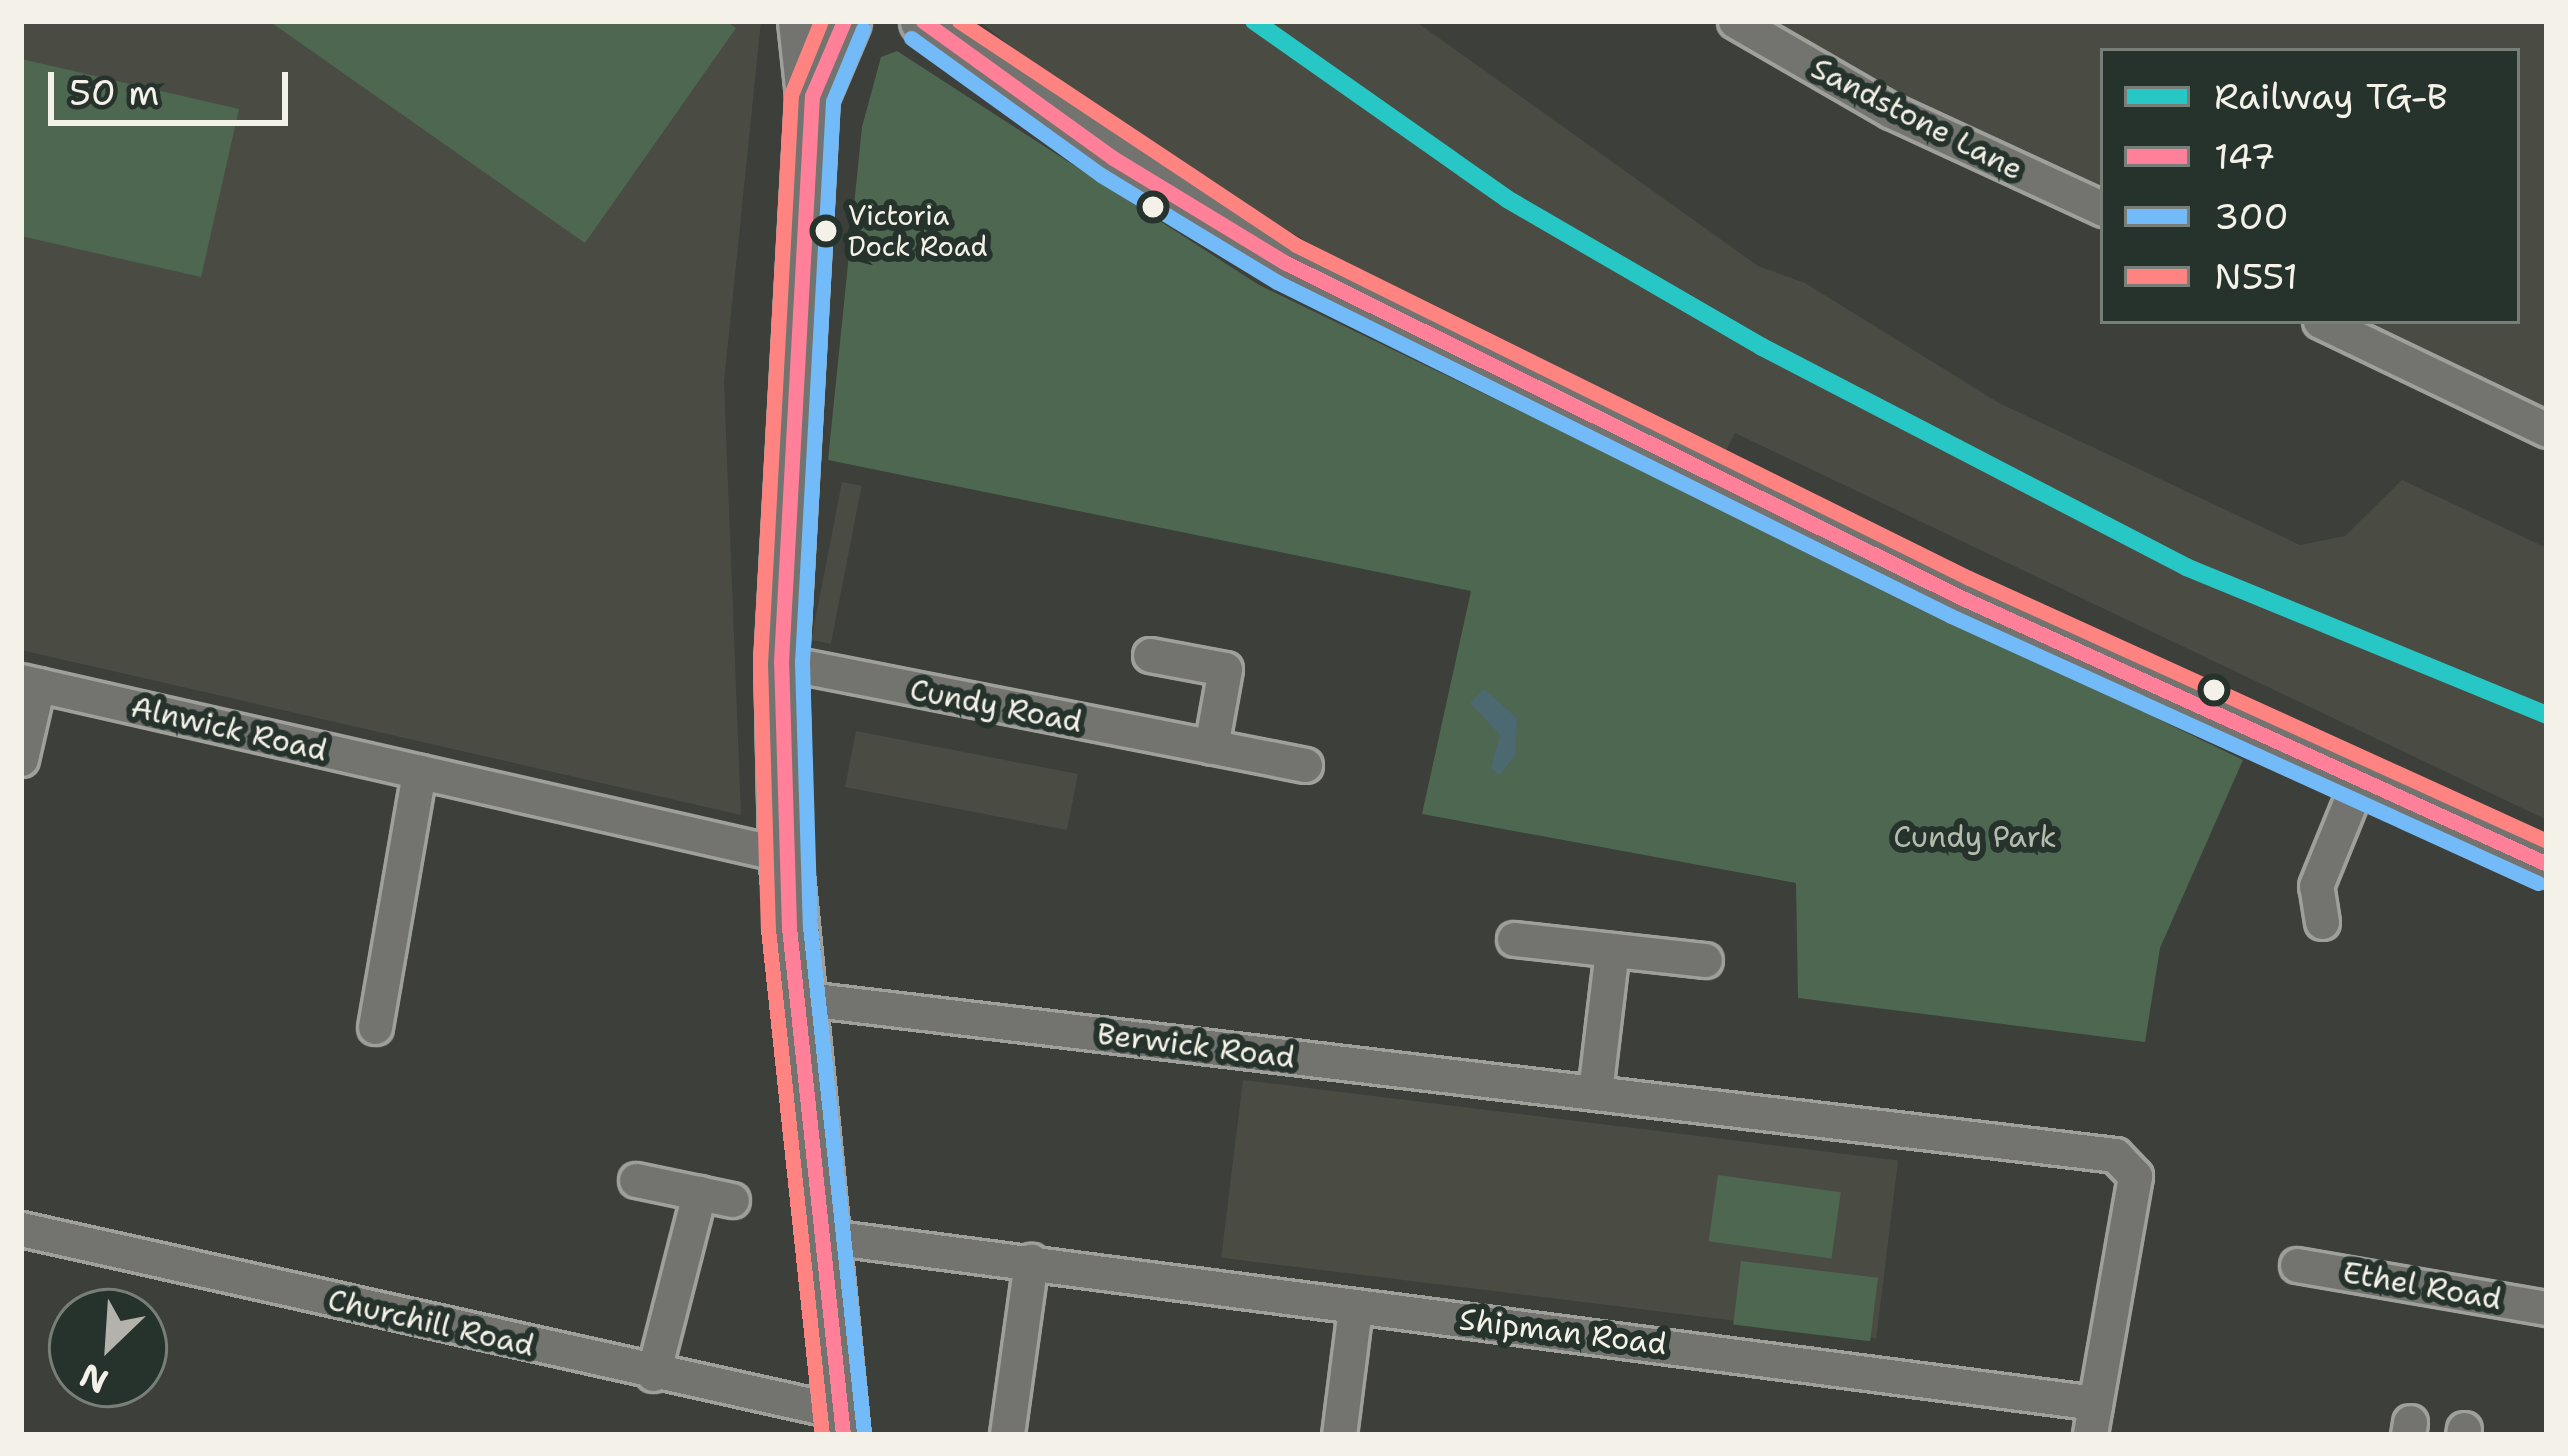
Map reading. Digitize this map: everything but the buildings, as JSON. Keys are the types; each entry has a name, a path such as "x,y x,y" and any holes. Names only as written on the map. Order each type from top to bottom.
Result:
{"main road":[{"path":"804,21 812,96 781,662 785,855 829,1237 843,1424"},
{"path":"812,96 844,21"}],"street":[{"path":"923,21 1112,158 1286,262 1960,597 2547,864"},
{"name":"Sandstone Lane","path":"1735,21 1933,133 2100,208"},
{"path":"2326,324 2547,430"},
{"path":"1150,655 1225,669 1210,747"},
{"name":"Cundy Road","path":"781,662 1305,765"},
{"name":"Alnwick Road","path":"21,759 30,683 785,855"},
{"path":"375,1027 419,772"},
{"path":"2322,922 2316,886 2359,780"},
{"path":"1514,939 1705,960"},
{"path":"1595,1092 1612,950"},
{"name":"Berwick Road","path":"798,998 2132,1161 2092,1419"},
{"path":"637,1180 716,1197 653,1374"},
{"name":"Churchill Road","path":"21,1229 653,1374 843,1424"},
{"name":"Shipman Road","path":"829,1237 1031,1261 2092,1419"},
{"path":"1007,1434 1031,1261"},
{"name":"Ethel Road","path":"2297,1265 2547,1308"},
{"path":"1339,1435 1355,1308"}],"shaded area":[{"path":"21,21 761,21 724,382 741,815 21,650"},
{"path":"979,21 1415,21 1758,266 1805,283 1999,403 2300,545 2345,536 2402,480 2547,548 2547,820 1735,433 1725,452 1382,285 1117,132"},
{"path":"1751,21 2547,21 2547,415 2363,324 2520,324 2520,48 2100,48 2100,195"},
{"path":"842,482 862,486 831,644 811,640"},
{"path":"856,731 1078,774 1067,830 845,787"},
{"path":"1243,1080 1898,1160 1876,1338 1221,1258"}],"green space":[{"path":"269,21 726,21 736,28 585,243"},
{"name":"Cundy Park","path":"897,51 1259,285 2243,760 2160,948 2145,1042 1798,998 1796,883 1422,814 1471,591 828,460 862,127 881,57"},
{"path":"21,59 239,109 201,277 21,236"},
{"path":"1718,1175 1841,1192 1831,1259 1709,1241"},
{"path":"1741,1261 1878,1278 1870,1341 1733,1325"}],"water":[{"path":"1484,689 1517,718 1515,756 1500,775 1491,768 1500,735 1470,703"}],"rail line":[{"name":"TG-B","path":"1254,21 1507,199 1762,347 2186,567 2547,715"}],"transit line":[{"name":"N551","path":"821,21 791,95 760,663 768,929 822,1435"},
{"name":"147","path":"843,1435 789,927 781,662 812,96 844,21"},
{"name":"147","path":"923,21 1113,158 1286,263 1960,597 2547,864"},
{"name":"N551","path":"959,21 1296,245 1969,578 2547,841"},
{"name":"300","path":"863,29 833,101 802,662 810,926 864,1433"},
{"name":"300","path":"911,38 1101,175 1277,282 1951,616 2538,883"}],"place":[{"name":"Victoria Dock Road","path":"826,231"}]}
